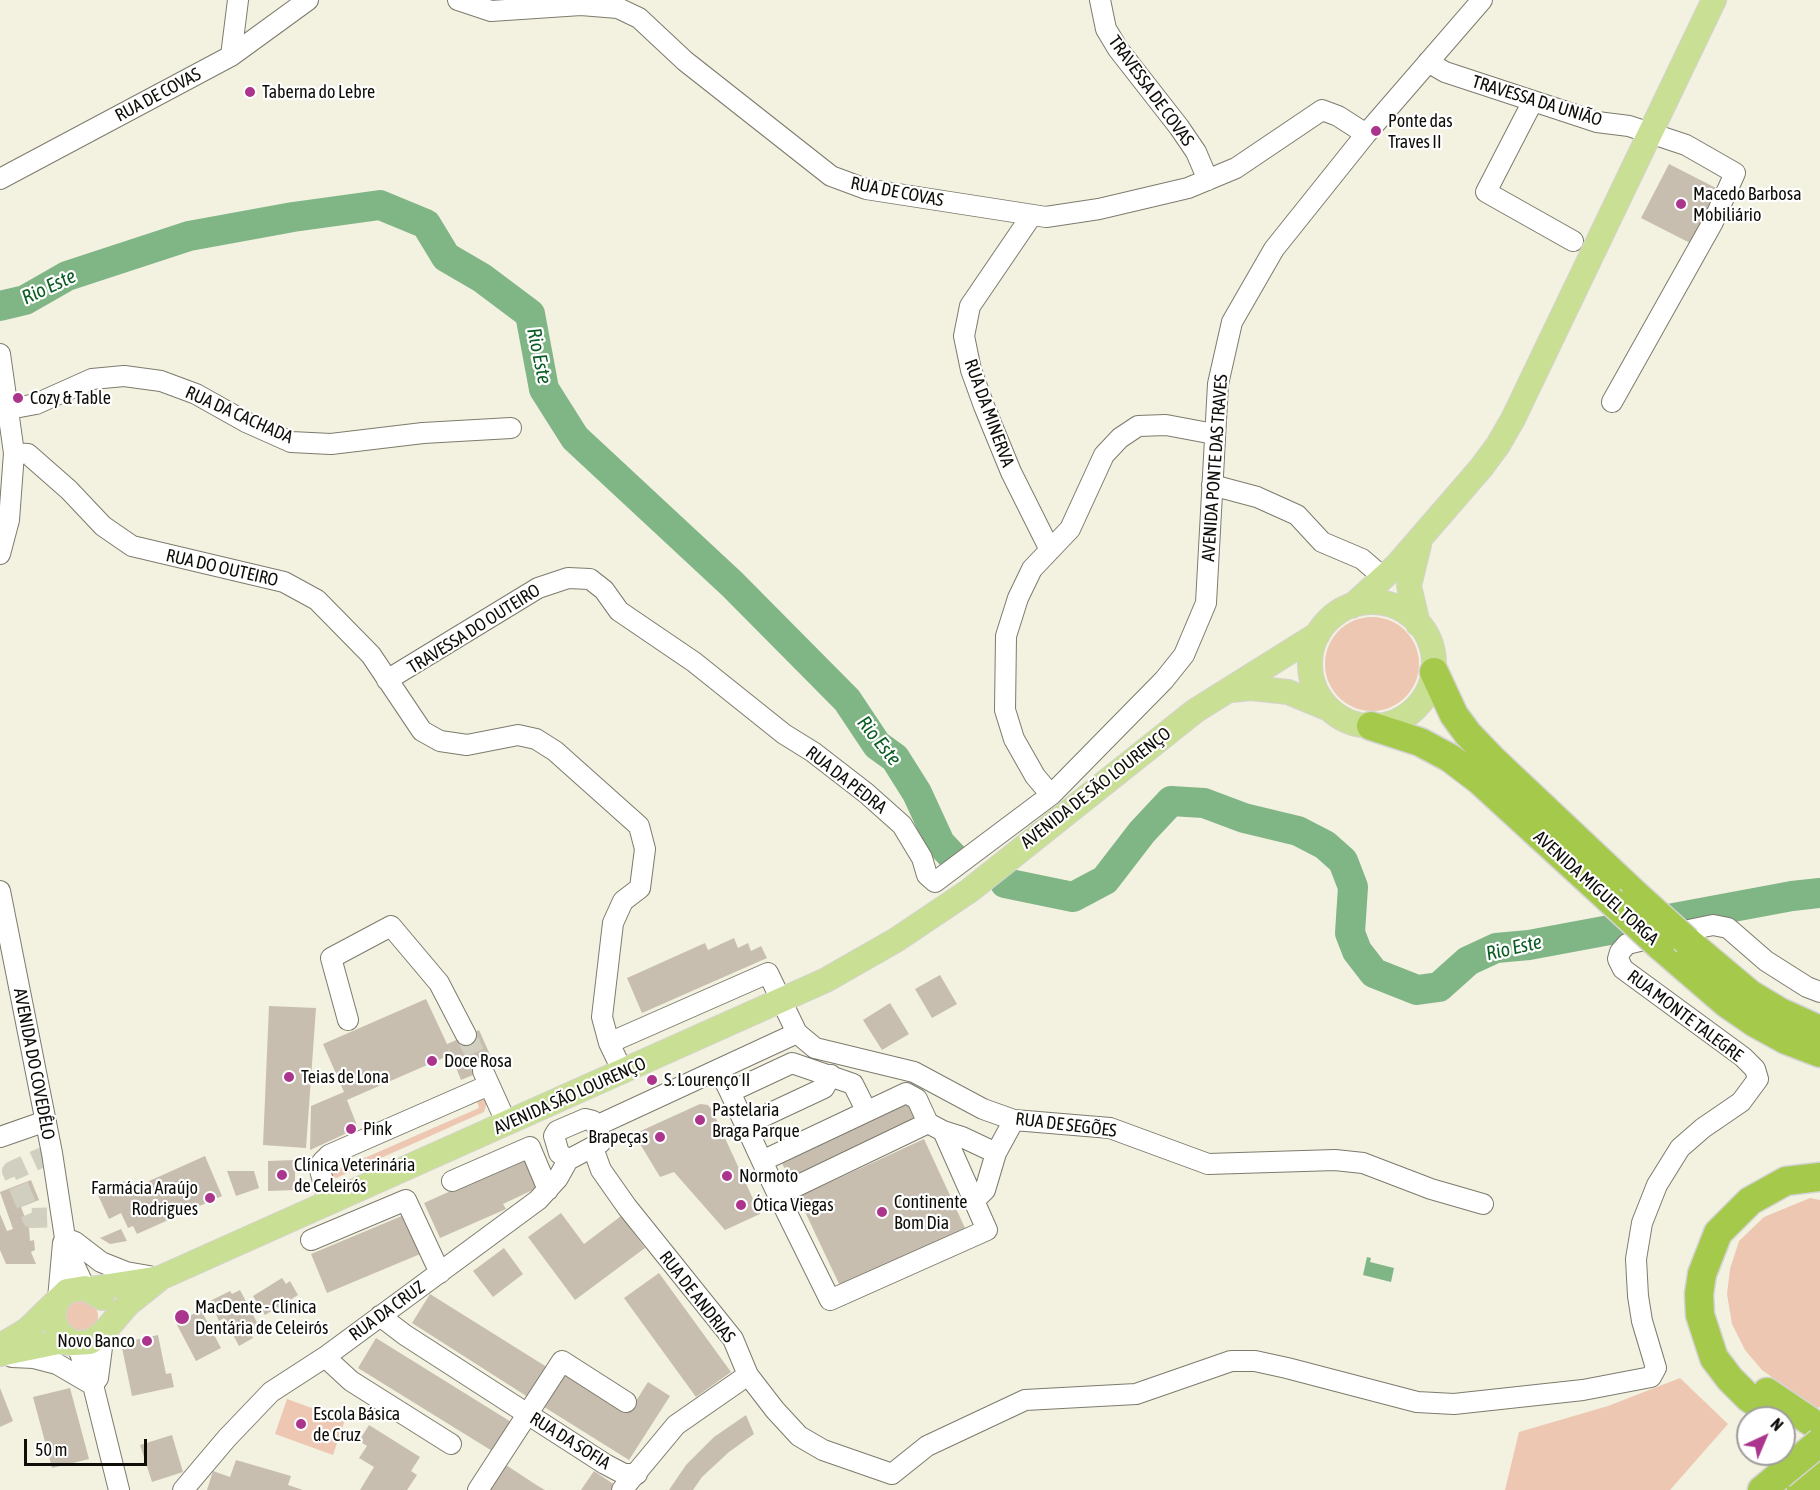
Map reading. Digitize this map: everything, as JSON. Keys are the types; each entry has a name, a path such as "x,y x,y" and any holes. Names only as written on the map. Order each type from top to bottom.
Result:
{"highway":[{"name":"AVENIDA MIGUEL TORGA","path":"1434,672 1454,715 1474,740 1623,897"},
{"name":"AVENIDA MIGUEL TORGA","path":"1371,726 1420,742 1450,758 1623,897 1673,943 1719,997 1755,1023 1786,1040 1820,1053"},
{"name":"AVENIDA MIGUEL TORGA","path":"1673,943 1780,1012 1820,1030"},
{"path":"1761,1406 1730,1379 1714,1358 1700,1315 1699,1294 1702,1274 1718,1233 1749,1201 1786,1181 1820,1177"},
{"path":"1820,1193 1786,1199 1766,1208 1752,1220 1727,1251 1718,1272 1715,1299 1719,1329 1729,1351 1740,1366 1779,1401 1820,1428"},
{"path":"1793,1484 1820,1444 1796,1429"}],"main road":[{"name":"AVENIDA DE SÃO LOURENÇO","path":"969,891 1052,822 1195,711 1318,634 1337,614 1352,606 1384,578 1422,537 1498,445 1535,373 1714,0"},
{"name":"AVENIDA DE SÃO LOURENÇO","path":"1418,624 1409,586 1414,556 1422,537"},
{"name":"AVENIDA DE SÃO LOURENÇO","path":"1227,691 1251,688 1288,692 1329,709 1345,720 1371,726 1384,725 1402,719 1418,707 1429,691 1434,672 1433,652 1426,634 1403,611 1390,605 1376,603 1352,606"},
{"name":"AVENIDA DE SÃO LOURENÇO","path":"1318,634 1310,661 1311,675 1317,694 1329,709"},
{"name":"AVENIDA SÃO LOURENÇO","path":"160,1278 783,1001 872,955 969,891"},
{"path":"0,1346 27,1330 67,1291 160,1278"},
{"path":"0,1356 58,1342 90,1342 105,1330 128,1304 160,1278"},
{"path":"87,1288 99,1294 108,1308 105,1330"},
{"path":"57,1300 52,1319 55,1327 65,1340 74,1343"}],"street":[{"path":"231,56 238,0"},
{"name":"RUA DE COVAS","path":"0,179 231,56 308,0"},
{"name":"RUA DE COVAS","path":"458,0 491,11 581,5 618,8 639,18 686,61 831,176 866,189 1032,215 1046,217 1099,210 1188,188 1236,168 1322,110 1338,116 1366,134"},
{"name":"TRAVESSA DE COVAS","path":"1101,0 1106,28 1118,49 1196,152 1208,180"},
{"name":"AVENIDA PONTE DAS TRAVES","path":"1051,795 1164,680 1184,655 1206,603 1218,384 1232,322 1274,249 1366,134 1482,0"},
{"name":"TRAVESSA DA UNIÃO","path":"1428,62 1445,72 1597,122 1629,126 1686,145 1734,173 1713,222 1612,402"},
{"path":"1533,101 1486,192 1573,241"},
{"name":"RUA DA MINERVA","path":"1032,215 970,306 964,336 971,370 988,417 1011,472 1050,550"},
{"path":"0,354 9,410 5,507 0,554"},
{"name":"RUA DA CACHADA","path":"9,410 36,404 92,379 124,376 161,381 196,394 246,422 291,442 331,444 413,434 511,428"},
{"path":"1052,822 1051,795 1035,776 1014,739 1005,710 1006,636 1017,598 1032,569 1070,529 1104,455 1120,438 1138,426 1166,425 1214,434"},
{"name":"RUA DO OUTEIRO","path":"8,448 28,454 69,490 103,526 132,546 284,582 317,600 370,655 422,731 440,741 467,746 518,735 536,739 555,751 639,826 645,849 640,888 623,901 610,934 602,1017 609,1043 623,1072"},
{"path":"1212,485 1257,496 1297,515 1322,542 1362,559 1384,578"},
{"name":"TRAVESSA DO OUTEIRO","path":"387,680 400,675 538,588 554,581 590,579 604,590 619,611"},
{"name":"RUA DA PEDRA","path":"619,611 694,663 784,734 813,752 866,793 902,825 922,858 927,875 936,882 1051,795"},
{"name":"AVENIDA DO COVEDÊLO","path":"0,891 46,1120 65,1238"},
{"path":"348,1020 331,958 391,926 439,982 466,1035"},
{"name":"RUA MONTE TALEGRE","path":"891,1482 927,1446 1025,1400 1136,1394 1231,1361 1255,1361 1417,1402 1454,1404 1583,1390 1651,1377 1656,1368 1642,1321 1638,1296 1636,1259 1642,1223 1657,1185 1680,1148 1703,1128 1741,1101 1758,1079 1755,1069 1743,1057 1623,969 1618,958 1627,944 1713,926 1728,928 1766,961 1806,987 1820,992"},
{"path":"596,1125 797,1033 768,973 609,1043"},
{"name":"RUA DE SEGÕES","path":"797,1033 815,1048 914,1072 983,1109 1014,1120 1110,1128 1208,1164 1335,1160 1363,1163 1431,1190 1483,1204"},
{"path":"730,1092 792,1063 853,1084 866,1110"},
{"path":"719,1070 778,1195 830,1300 987,1230 935,1127 917,1099 906,1094 866,1110 762,1161"},
{"path":"745,1125 824,1088 831,1076"},
{"path":"329,1203 320,1170 322,1162 329,1155 486,1078 507,1124"},
{"path":"560,1100 570,1125"},
{"path":"585,1119 593,1121 596,1125 602,1138 598,1145 568,1161 559,1153 554,1136 570,1125 585,1119"},
{"path":"0,1137 46,1120"},
{"path":"974,1201 985,1190 996,1153 1014,1120"},
{"path":"778,1195 935,1127 996,1153"},
{"path":"452,1181 530,1147 548,1190"},
{"name":"RUA DE ANDRIAS","path":"593,1148 601,1170 627,1207 733,1339 748,1375 775,1410 799,1436 891,1482"},
{"name":"RUA DA CRUZ","path":"183,1490 227,1438 271,1392 325,1358 538,1200 558,1178 568,1161"},
{"path":"310,1240 406,1200 440,1273"},
{"path":"65,1238 75,1242 100,1262 126,1272 160,1278"},
{"path":"65,1238 70,1258 87,1288"},
{"path":"57,1300 61,1250 65,1238"},
{"name":"RUA DA SOFIA","path":"381,1316 405,1335 527,1416 637,1482"},
{"path":"93,1385 98,1378 105,1330"},
{"path":"74,1343 93,1385 119,1490"},
{"path":"0,1356 43,1359 69,1370 93,1385"},
{"path":"325,1358 351,1381 451,1444"},
{"path":"478,1490 562,1361 626,1402"},
{"path":"622,1490 637,1482 676,1425 748,1375"}],"shaded area":[{"path":"1372,617 1390,620 1405,631 1416,646 1419,664 1416,682 1405,697 1390,708 1372,711 1354,708 1339,697 1328,682 1325,664 1328,646 1339,631 1354,620"},
{"path":"480,1097 487,1102 484,1112 336,1178 329,1173 332,1160 337,1170 479,1108 476,1098"},
{"path":"1810,1198 1820,1200 1820,1407 1816,1409 1762,1370 1745,1350 1732,1324 1727,1294 1730,1269 1739,1241 1764,1217"},
{"path":"1367,1257 1371,1258 1370,1262 1394,1268 1391,1282 1363,1275"},
{"path":"81,1299 93,1304 98,1316 93,1328 81,1333 69,1328 64,1316 69,1304"},
{"path":"1680,1378 1728,1424 1670,1490 1505,1490 1519,1432 1608,1406"},
{"path":"287,1399 345,1420 333,1455 275,1434"}],"building":[{"name":"Macedo Barbosa Mobiliário","path":"1669,164 1720,190 1692,244 1641,218"},
{"path":"734,938 738,948 748,943 751,951 761,946 767,958 642,1013 627,978 705,943 708,950"},
{"path":"940,975 957,1004 932,1018 915,989"},
{"path":"426,999 447,1044 479,1030 495,1066 461,1080 448,1048 450,1055 347,1100 358,1128 310,1150 311,1106 344,1092 323,1044"},
{"path":"890,1003 909,1034 882,1050 863,1020"},
{"name":"Teias de Lona","path":"269,1006 316,1008 306,1148 263,1145"},
{"path":"909,1101 919,1122 791,1182 781,1161"},
{"path":"700,1104 708,1105 712,1110 760,1214 725,1230 674,1172 660,1177 634,1134"},
{"name":"Continente Bom Dia","path":"924,1139 965,1228 840,1286 798,1197"},
{"path":"205,1156 222,1196 137,1234 133,1226 128,1228 121,1213 109,1219 97,1193 124,1181 129,1190"},
{"path":"526,1157 539,1187 503,1204 506,1209 440,1238 424,1203"},
{"name":"Clínica Veterinária de Celeirós","path":"295,1160 295,1190 268,1191 268,1161"},
{"path":"227,1171 254,1171 259,1188 236,1196"},
{"path":"31,1180 39,1200 21,1207 29,1228 30,1241 34,1240 35,1250 31,1252 36,1264 6,1264 0,1250 0,1214 7,1231 13,1229 0,1192"},
{"path":"409,1213 425,1252 327,1293 311,1254"},
{"path":"561,1213 584,1244 621,1216 645,1248 575,1300 528,1237"},
{"path":"121,1229 127,1241 110,1244 100,1238"},
{"path":"504,1248 523,1274 493,1297 473,1271"},
{"path":"659,1273 731,1372 696,1397 624,1298"},
{"path":"282,1278 286,1284 290,1281 298,1295 265,1315 253,1296"},
{"path":"240,1290 261,1330 239,1346 224,1318 219,1321 210,1301 230,1291 232,1294"},
{"path":"430,1294 550,1369 531,1399 412,1323"},
{"path":"201,1310 221,1348 196,1361 176,1323"},
{"path":"158,1335 166,1374 171,1373 174,1387 132,1396 121,1343"},
{"path":"376,1338 516,1425 497,1454 358,1368"},
{"path":"564,1370 629,1412 648,1382 670,1396 629,1460 541,1405"},
{"path":"0,1388 13,1421 0,1427"},
{"path":"70,1388 89,1459 52,1468 33,1397"},
{"path":"746,1415 754,1434 729,1452 702,1477 693,1490 669,1490 686,1465 714,1437"},
{"path":"369,1425 420,1457 411,1471 417,1475 407,1490 360,1490 374,1467 359,1458 367,1446 359,1441"},
{"path":"172,1435 183,1472 152,1482 140,1445"},
{"path":"236,1460 291,1476 288,1485 303,1490 207,1490 213,1471 230,1477"},
{"path":"506,1465 538,1486 545,1490 490,1490"},
{"path":"594,1471 615,1485 613,1490 581,1490"}],"waterway":[{"name":"Rio Este","path":"0,306 25,300 67,276 189,236 293,217 380,205 426,224 446,257 482,278 530,314 544,389 575,438 732,584 847,700 877,745 895,758 917,793 940,843 956,860"},
{"name":"Rio Este","path":"1005,883 1073,897 1105,880 1142,832 1171,801 1204,803 1244,818 1298,831 1325,845 1343,861 1353,887 1350,933 1357,951 1374,973 1417,990 1439,987 1468,961 1496,948 1529,945 1792,896 1820,893"}],"tunnel":[{"path":"466,1035 483,1071"},
{"path":"52,1153 12,1171 32,1218 62,1217"}],"place":[{"name":"Taberna do Lebre","path":"250,92"},
{"name":"Ponte das Traves II","path":"1376,131"},
{"name":"Macedo Barbosa Mobiliário","path":"1681,204"},
{"name":"Cozy & Table","path":"18,398"},
{"name":"Doce Rosa","path":"432,1061"},
{"name":"Teias de Lona","path":"289,1077"},
{"name":"S. Lourenço II","path":"652,1080"},
{"name":"Pastelaria Braga Parque","path":"700,1120"},
{"name":"Pink","path":"351,1129"},
{"name":"Brapeças","path":"660,1137"},
{"name":"Clínica Veterinária de Celeirós","path":"282,1175"},
{"name":"Normoto","path":"727,1176"},
{"name":"Farmácia Araújo Rodrigues","path":"210,1198"},
{"name":"Ótica Viegas","path":"741,1205"},
{"name":"Continente Bom Dia","path":"882,1212"},
{"name":"MacDente - Clínica Dentária de Celeirós","path":"182,1317"},
{"name":"Novo Banco","path":"147,1341"},
{"name":"Escola Básica de Cruz","path":"301,1424"}]}
